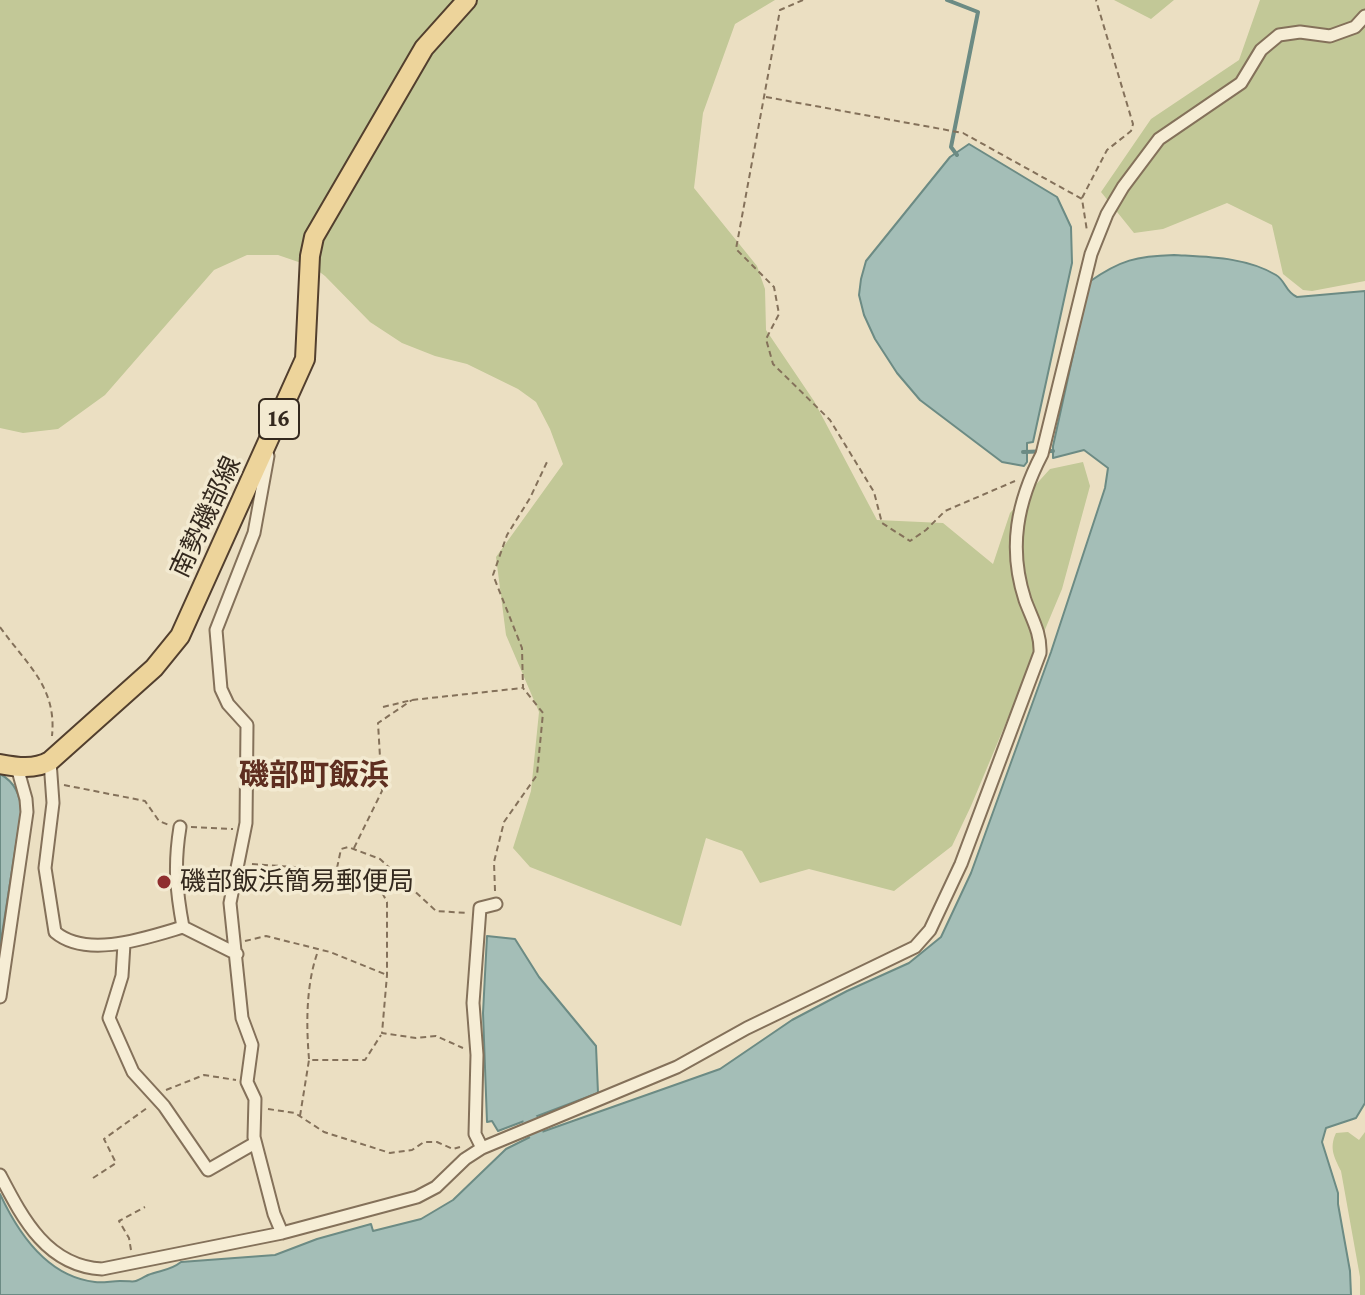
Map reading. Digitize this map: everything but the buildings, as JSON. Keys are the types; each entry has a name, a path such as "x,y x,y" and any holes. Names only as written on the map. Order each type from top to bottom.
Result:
{"main road":[{"name":"南勢磯部線","path":"50,761 154,668 180,636 305,359 310,256 314,237 424,48 467,0"},
{"path":"8,766 42,766 50,761"}],"street":[{"path":"0,1175 31,1231 69,1261 102,1269 282,1233 428,1193 482,1148 677,1067 761,1021 915,947 930,930 961,864 1040,653 1041,638 1025,599 1014,552 1015,532 1042,454 1094,246 1107,214 1159,139 1241,83 1261,50 1279,35 1300,32 1330,36 1355,27 1365,16"},
{"path":"270,439 254,533 216,630 221,689 228,704 247,725 245,830 230,903 242,1018 252,1045 247,1082 255,1099 255,1143 282,1233"},
{"path":"50,761 53,803 45,868 55,932 67,942 124,944 183,927 237,948"},
{"path":"0,997 27,812 26,799 8,766"},
{"path":"180,827 175,855 175,883 183,927"},
{"path":"482,1148 475,1134 477,1055 473,1003 480,908 496,904"},
{"path":"124,944 122,976 109,1018 133,1072 156,1098 208,1170 255,1143"}],"path":[{"path":"803,0 780,10 736,249 774,287 779,314 766,339 773,364 830,420 874,492 882,523 910,541 945,511 1014,481 1030,482"},
{"path":"1094,246 1086,231 1082,199 1107,150 1131,131 1133,124 1096,0"},
{"path":"764,96 963,133 1082,199"},
{"path":"496,904 494,862 504,822 537,775 543,713 523,688 522,648 493,575 507,535 547,462"},
{"path":"0,627 49,694 54,714 50,761"},
{"path":"383,707 412,700 523,688"},
{"path":"354,849 382,791 378,723 412,700"},
{"path":"51,782 145,801 159,821 180,827 245,830"},
{"path":"336,870 341,849 348,847 380,859 436,911 468,913 480,908"},
{"path":"239,863 336,870 375,879 387,902 387,975 382,1033 365,1060 309,1060"},
{"path":"237,948 266,936 319,949 387,975"},
{"path":"300,1117 309,1060 306,1030 312,968 319,949"},
{"path":"382,1033 416,1038 436,1036 477,1055"},
{"path":"93,1178 116,1163 104,1139 156,1098 186,1080 204,1075 247,1082"},
{"path":"255,1106 295,1113 324,1132 390,1153 412,1150 424,1142 437,1142 453,1149 461,1147 475,1134"},
{"path":"133,1263 129,1238 119,1221 145,1207"}],"green space":[{"path":"0,0 775,0 735,24 703,113 694,188 757,266 765,289 766,330 814,401 877,520 943,523 993,564 1010,513 1050,469 1083,462 1090,486 1062,589 952,846 894,891 809,869 760,883 742,851 706,838 681,926 530,867 513,848 531,791 539,712 506,635 496,557 563,464 536,402 518,389 467,364 402,343 370,322 313,267 278,255 247,255 214,270 105,395 58,429 23,433 0,428"},
{"path":"1114,0 1174,0 1151,19"},
{"path":"1260,0 1365,0 1365,281 1303,290 1283,274 1272,225 1227,203 1163,229 1134,233 1101,192 1151,119 1239,60"},
{"path":"1348,1132 1359,1140 1365,1132 1365,1295 1360,1295 1360,1277 1341,1171 1333,1148 1336,1133"}],"water":[{"path":"969,144 1057,197 1071,227 1072,263 1033,442 1027,443 1027,462 1024,466 1002,462 920,400 897,373 875,339 859,295 866,261 950,157"},
{"path":"1174,255 1226,259 1264,269 1282,280 1297,297 1365,291 1365,1103 1356,1118 1326,1128 1322,1142 1338,1193 1351,1295 0,1295 0,1194 26,1238 49,1262 63,1272 98,1282 134,1281 181,1262 275,1255 371,1224 373,1231 421,1219 453,1200 506,1149 536,1134 720,1069 792,1020 909,963 941,937 971,873 1051,652 1105,488 1108,468 1084,450 1053,458 1053,446 1089,282 1129,261"},
{"path":"0,774 16,790 21,813 0,947"},
{"path":"487,936 515,939 539,977 596,1046 598,1093 498,1131 492,1121 487,1122 483,1013"}],"waterway":[{"path":"947,0 978,12 951,147 957,155"},
{"path":"1023,452 1053,451"},
{"path":"530,1119 536,1134"}],"place":[{"name":"磯部飯浜簡易郵便局","path":"164,882"}],"district":[{"name":"磯部町飯浜","path":"314,776"}]}
